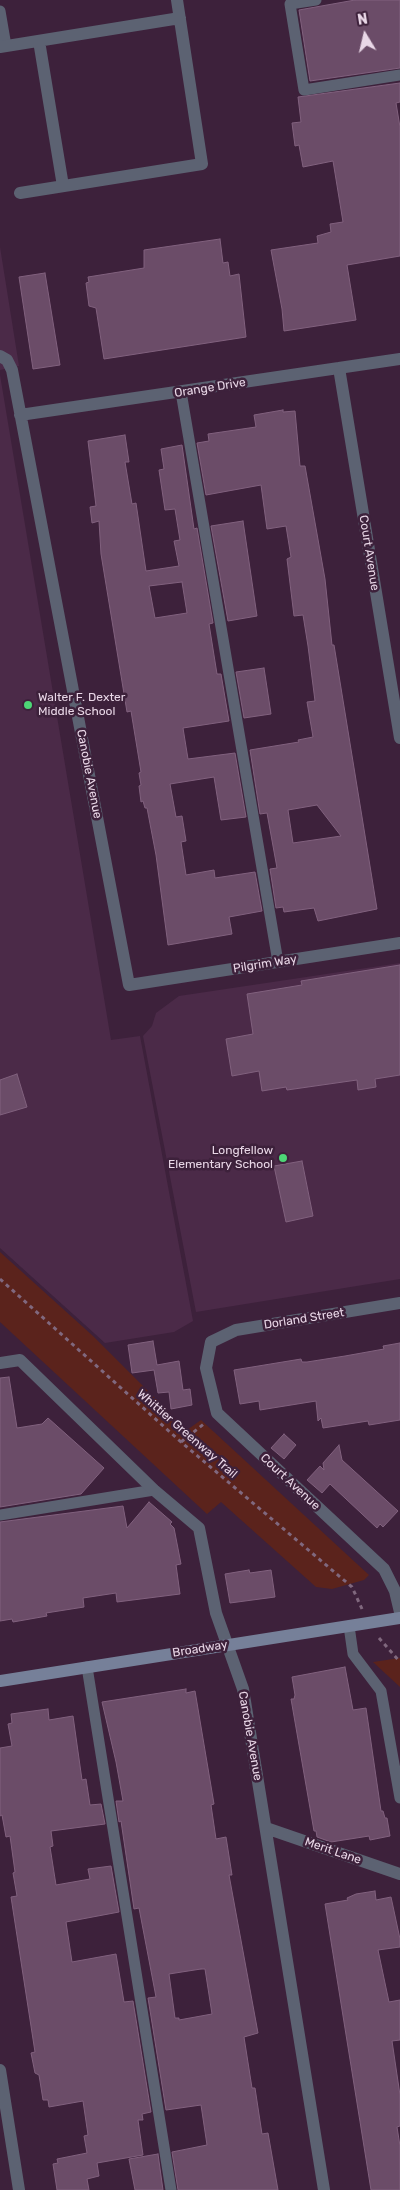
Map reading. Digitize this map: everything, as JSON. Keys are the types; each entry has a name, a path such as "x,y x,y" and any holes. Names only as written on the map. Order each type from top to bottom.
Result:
{"street":[{"path":"20,193 202,164 177,0"},
{"path":"3,46 180,18"},
{"path":"39,41 63,186"},
{"name":"Canobie Avenue","path":"0,356 7,360 12,370 129,985"},
{"name":"Orange Drive","path":"20,415 400,359"},
{"name":"Court Avenue","path":"339,368 400,738"},
{"name":"Pilgrim Way","path":"129,985 400,943"},
{"name":"Dorland Street","path":"217,1413 206,1368 211,1342 236,1330 400,1303"},
{"name":"Canobie Avenue","path":"0,1363 20,1360 154,1490 199,1528 216,1613 243,1689 324,2190"},
{"name":"Court Avenue","path":"217,1413 384,1569 395,1591 400,1612"},
{"name":"Broadway","path":"0,1681 400,1618"},
{"name":"Merit Lane","path":"266,1828 400,1874"},
{"path":"0,2070 19,2190"}],"lane":[{"path":"316,0 290,4 304,90 400,75"},
{"path":"0,11 3,46"},
{"path":"181,392 278,962"},
{"path":"0,1515 154,1490"},
{"path":"349,1626 354,1654 381,1691 400,1798"},
{"path":"87,1667 171,2190"}],"path":[{"name":"Whittier Greenway Trail","path":"0,1279 182,1442 352,1588 359,1603"},
{"path":"182,1442 217,1413"},
{"path":"380,1640 400,1662"}],"shaded area":[{"path":"0,247 19,366 0,370"},
{"name":"Walter F. Dexter Middle School","path":"0,375 111,1040 140,1036 193,1321 174,1332 105,1343 0,1248"},
{"name":"Longfellow Elementary School","path":"400,963 400,1279 196,1312 143,1036 152,1026 156,1013 179,996"},
{"path":"0,1252 93,1336 187,1430 201,1420 369,1575 364,1580 332,1589 316,1587 221,1502 207,1514 0,1322"},
{"path":"400,1658 400,1687 373,1662"}],"building":[{"path":"355,0 400,0 400,68 310,81 299,10"},
{"path":"400,83 400,102 396,103 400,127 400,256 347,265 356,320 284,331 282,309 271,250 318,243 317,236 331,232 330,224 343,222 333,161 303,167 299,145 295,146 292,123 301,122 298,97"},
{"path":"220,239 223,263 228,262 230,276 239,274 246,337 104,359 96,308 89,306 86,283 89,282 88,277 144,268 144,250"},
{"path":"45,273 60,365 33,369 19,277"},
{"path":"283,410 283,412 295,411 300,466 305,466 325,579 332,645 334,645 377,909 318,921 314,908 284,912 283,907 276,908 270,869 277,868 267,813 260,814 250,750 299,742 298,740 313,737 307,702 315,701 308,646 303,615 294,616 287,559 291,557 286,526 267,529 261,485 206,495 197,443 209,441 208,434 256,427 254,415","holes":["317,805 341,836 293,843 288,810"]},
{"path":"125,435 129,462 125,462 132,504 136,503 146,571 179,566 174,541 180,540 175,509 165,510 159,470 164,469 161,449 182,445 194,529 197,528 213,623 209,624 217,674 221,674 229,721 183,728 188,759 235,753 246,817 221,820 214,777 170,784 176,817 182,816 186,841 181,842 186,875 214,870 215,878 255,872 262,911 229,917 232,934 168,945 156,855 147,808 145,808 143,801 141,802 139,773 141,772 131,711 127,712 101,554 99,521 92,523 90,507 96,506 88,441","holes":["182,582 187,613 155,618 149,586"]},
{"path":"243,521 257,616 228,621 211,526"},
{"path":"264,668 271,714 244,718 236,672"},
{"path":"400,965 400,1075 375,1079 376,1087 358,1090 357,1080 287,1090 286,1087 262,1091 259,1071 232,1076 226,1039 253,1034 247,994 302,985 301,981"},
{"path":"17,1074 27,1107 0,1115 0,1080"},
{"path":"302,1161 313,1216 286,1222 274,1166"},
{"path":"153,1341 157,1365 179,1361 183,1390 190,1389 192,1405 171,1409 169,1392 158,1393 154,1370 132,1373 128,1345"},
{"path":"400,1343 400,1420 369,1425 368,1421 323,1428 321,1418 318,1421 316,1401 260,1410 259,1401 240,1404 234,1370 301,1359 302,1362 307,1362 345,1356 384,1349 383,1346"},
{"path":"9,1377 17,1428 42,1424 48,1418 104,1468 81,1494 0,1507 0,1378"},
{"path":"284,1434 296,1445 284,1459 271,1448"},
{"path":"339,1445 342,1460 398,1511 383,1527 380,1524 377,1528 330,1484 322,1493 307,1480 320,1466 324,1470 323,1463"},
{"path":"149,1502 172,1522 170,1524 174,1528 181,1564 176,1565 180,1594 117,1602 116,1593 83,1598 84,1607 46,1613 47,1616 13,1622 12,1619 0,1621 0,1522 123,1506 127,1528"},
{"path":"249,1570 250,1573 271,1570 275,1597 230,1603 225,1574"},
{"path":"345,1667 353,1710 366,1708 381,1811 383,1811 385,1818 387,1818 390,1836 370,1840 369,1836 331,1842 317,1837 316,1831 314,1831 291,1699 294,1699 295,1695 292,1677"},
{"path":"186,1689 186,1693 195,1691 214,1804 211,1805 216,1839 226,1837 232,1875 229,1875 258,2033 244,2037 252,2088 255,2088 262,2134 268,2133 278,2190 178,2190 172,2152 207,2145 201,2105 166,2110 148,1998 156,1997 139,1908 134,1909 121,1821 119,1822 116,1801 123,1801 102,1702","holes":["205,1969 212,2014 179,2020 179,2018 175,2018 169,1974"]},
{"path":"48,1709 49,1720 73,1716 82,1780 86,1779 90,1805 101,1804 105,1824 51,1831 53,1846 50,1847 56,1885 90,1879 88,1869 111,1866 119,1912 66,1922 72,1962 116,1954 124,2002 133,2001 151,2112 142,2114 143,2120 138,2120 143,2155 97,2163 99,2176 87,2179 89,2190 57,2190 53,2164 58,2163 57,2159 87,2153 84,2136 88,2135 83,2101 49,2107 48,2100 43,2100 39,2075 35,2073 31,2053 35,2052 11,1897 17,1896 13,1873 15,1872 10,1836 6,1837 2,1815 0,1816 0,1748 12,1746 8,1724 12,1723 11,1714"},
{"path":"375,1891 376,1900 391,1897 400,1939 400,1947 378,1950 389,2002 400,2000 400,2040 392,2041 400,2095 400,2126 397,2127 400,2146 400,2190 371,2190 325,1904 348,1900 347,1898 356,1894"},
{"path":"158,2154 163,2190 135,2190 129,2159"}],"place":[{"name":"Walter F. Dexter Middle School","path":"28,705"},
{"name":"Longfellow Elementary School","path":"283,1158"}]}
